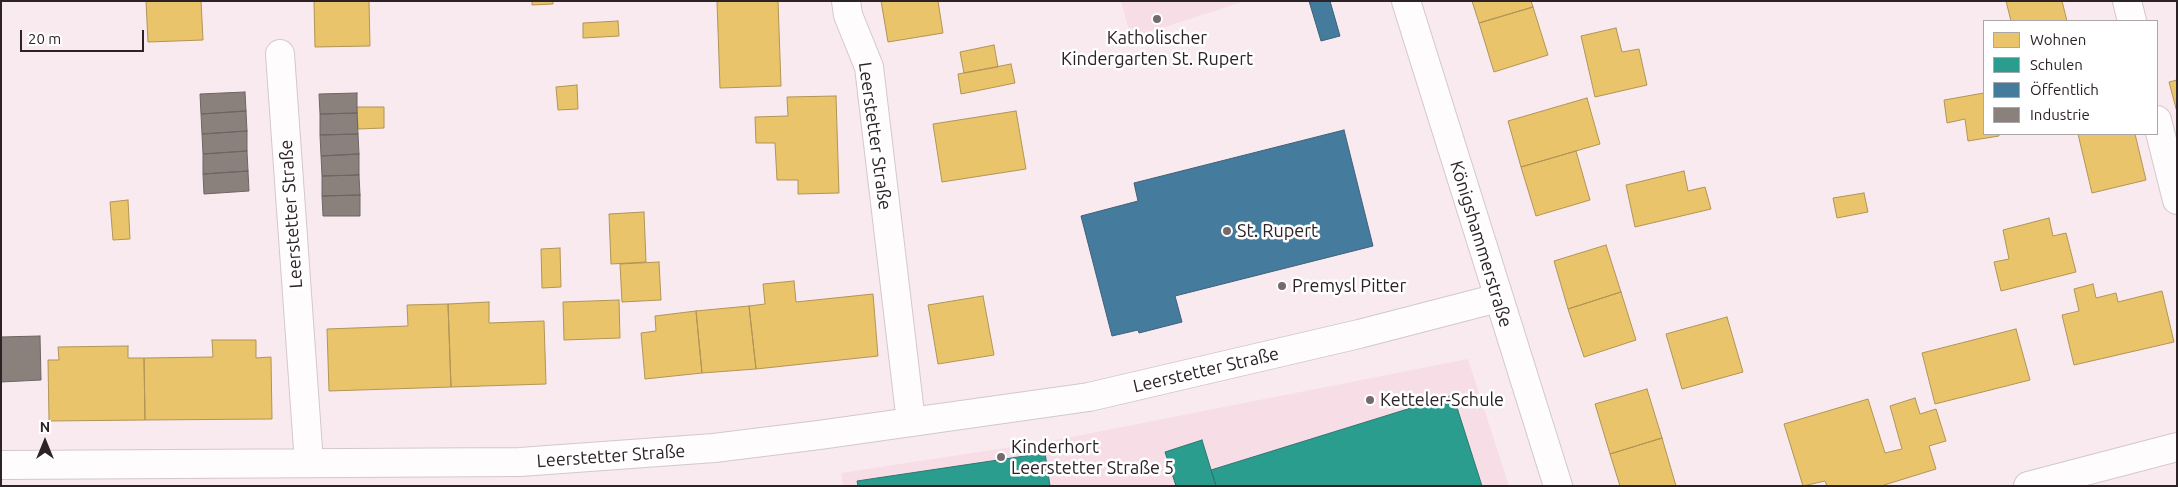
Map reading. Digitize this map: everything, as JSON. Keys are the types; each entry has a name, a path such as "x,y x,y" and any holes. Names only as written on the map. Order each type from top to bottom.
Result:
{"street":[{"name":"Leerstetter Straße","path":"846,1 848,15 870,67 911,422"},
{"name":"Königshammerstraße","path":"1406,1 1558,486"},
{"path":"2127,1 2132,20"},
{"name":"Leerstetter Straße","path":"280,54 309,463"},
{"path":"2158,124 2177,200"},
{"name":"Leerstetter Straße","path":"1,465 520,462 714,448 819,436 1088,397 1359,334 1498,298"},
{"path":"2028,486 2177,447"}],"shaded area":[{"name":"Katholischer Kindergarten St. Rupert","path":"1121,1 1245,1 1131,38"},
{"name":"Ketteler-Schule","path":"1468,359 1509,486 843,486 841,473 1051,441"}],"building: Wohnen":[{"path":"146,1 201,1 203,40 148,42"},
{"path":"314,1 369,1 370,46 315,47"},
{"path":"532,1 553,1 553,4 532,5"},
{"path":"717,1 778,1 781,86 720,88"},
{"path":"881,1 938,1 943,33 888,42"},
{"path":"1472,1 1531,1 1533,7 1479,23"},
{"path":"2006,1 2062,1 2067,20 2011,20"},
{"path":"1533,7 1548,55 1494,72 1479,23"},
{"path":"618,21 619,36 583,38 583,23"},
{"path":"1616,28 1622,52 1639,49 1647,85 1595,97 1581,36"},
{"path":"994,45 998,67 964,73 960,52"},
{"path":"1011,64 1015,83 961,94 958,74"},
{"path":"2177,80 2177,112 2169,82"},
{"path":"577,85 578,109 558,110 556,87"},
{"path":"1983,93 1983,135 1999,136 1968,141 1965,119 1947,123 1944,100"},
{"path":"836,96 839,193 798,194 798,180 777,180 775,143 756,143 755,117 788,116 787,97"},
{"path":"1587,98 1600,144 1521,167 1508,121"},
{"path":"357,107 384,107 384,128 358,129"},
{"path":"1016,111 1026,169 942,182 933,124"},
{"path":"2078,135 2135,135 2146,180 2092,193"},
{"path":"1576,151 1590,200 1536,216 1521,167"},
{"path":"1684,171 1688,191 1705,187 1711,209 1635,227 1626,185"},
{"path":"1864,193 1868,212 1837,218 1833,198"},
{"path":"128,200 130,239 113,240 110,202"},
{"path":"644,212 646,262 611,264 609,214"},
{"path":"2049,218 2053,236 2066,233 2076,272 2001,291 1994,262 2009,259 2003,230"},
{"path":"1606,245 1621,292 1568,309 1554,261"},
{"path":"560,248 561,287 542,288 541,249"},
{"path":"659,262 661,300 622,302 620,264"},
{"path":"794,281 796,302 873,294 878,356 756,369 749,306 765,304 763,284"},
{"path":"2093,284 2096,298 2116,293 2118,302 2162,291 2174,342 2074,365 2062,315 2079,311 2074,289"},
{"path":"1621,292 1636,340 1584,357 1568,309"},
{"path":"983,296 994,355 938,364 928,305"},
{"path":"619,300 620,338 564,340 563,302"},
{"path":"489,302 489,323 544,321 546,384 451,387 448,304"},
{"path":"448,304 451,387 329,391 327,329 408,326 407,305"},
{"path":"749,306 756,369 702,373 696,311"},
{"path":"696,311 702,373 645,379 641,333 656,331 655,316"},
{"path":"1727,317 1743,372 1682,389 1666,334"},
{"path":"2016,329 2030,380 1935,404 1922,353"},
{"path":"212,340 256,340 256,358 271,357 272,419 145,420 144,358 213,357"},
{"path":"128,346 128,358 144,358 145,420 49,421 48,360 59,360 58,347"},
{"path":"1647,389 1662,438 1610,454 1595,404"},
{"path":"1915,398 1920,414 1936,409 1946,441 1929,446 1936,469 1881,486 1827,486 1825,481 1803,486 1784,424 1868,399 1885,453 1902,449 1890,406"},
{"path":"1662,438 1676,486 1620,486 1610,454"}],"building: Schulen":[{"path":"1453,395 1482,486 1216,486 1211,470"},
{"path":"1202,440 1216,486 1176,486 1165,452"},
{"path":"1045,453 1050,486 858,486 857,481"}],"building: Öffentlich":[{"path":"1309,1 1330,1 1340,36 1321,41"},
{"name":"St. Rupert","path":"1344,130 1373,246 1175,296 1182,322 1139,333 1138,330 1112,336 1081,216 1138,201 1134,183"}],"building: Industrie":[{"path":"245,92 246,111 201,114 200,94"},
{"path":"357,93 357,113 320,114 319,94"},
{"path":"246,111 247,131 202,134 201,114"},
{"path":"357,113 358,134 320,135 320,114"},
{"path":"247,131 247,151 203,154 202,134"},
{"path":"358,134 359,154 321,156 320,135"},
{"path":"247,151 248,171 203,174 203,154"},
{"path":"359,154 359,175 322,176 321,156"},
{"path":"248,171 249,191 204,194 203,174"},
{"path":"359,175 360,195 322,196 322,176"},
{"path":"360,195 360,216 323,216 322,196"},
{"path":"40,336 41,380 1,382 1,337"}],"place":[{"name":"Katholischer Kindergarten St. Rupert","path":"1157,19"},
{"name":"St. Rupert","path":"1227,231"},
{"name":"Premysl Pitter","path":"1282,286"},
{"name":"Ketteler-Schule","path":"1370,400"},
{"name":"Kinderhort Leerstetter Straße 5","path":"1001,457"}]}
